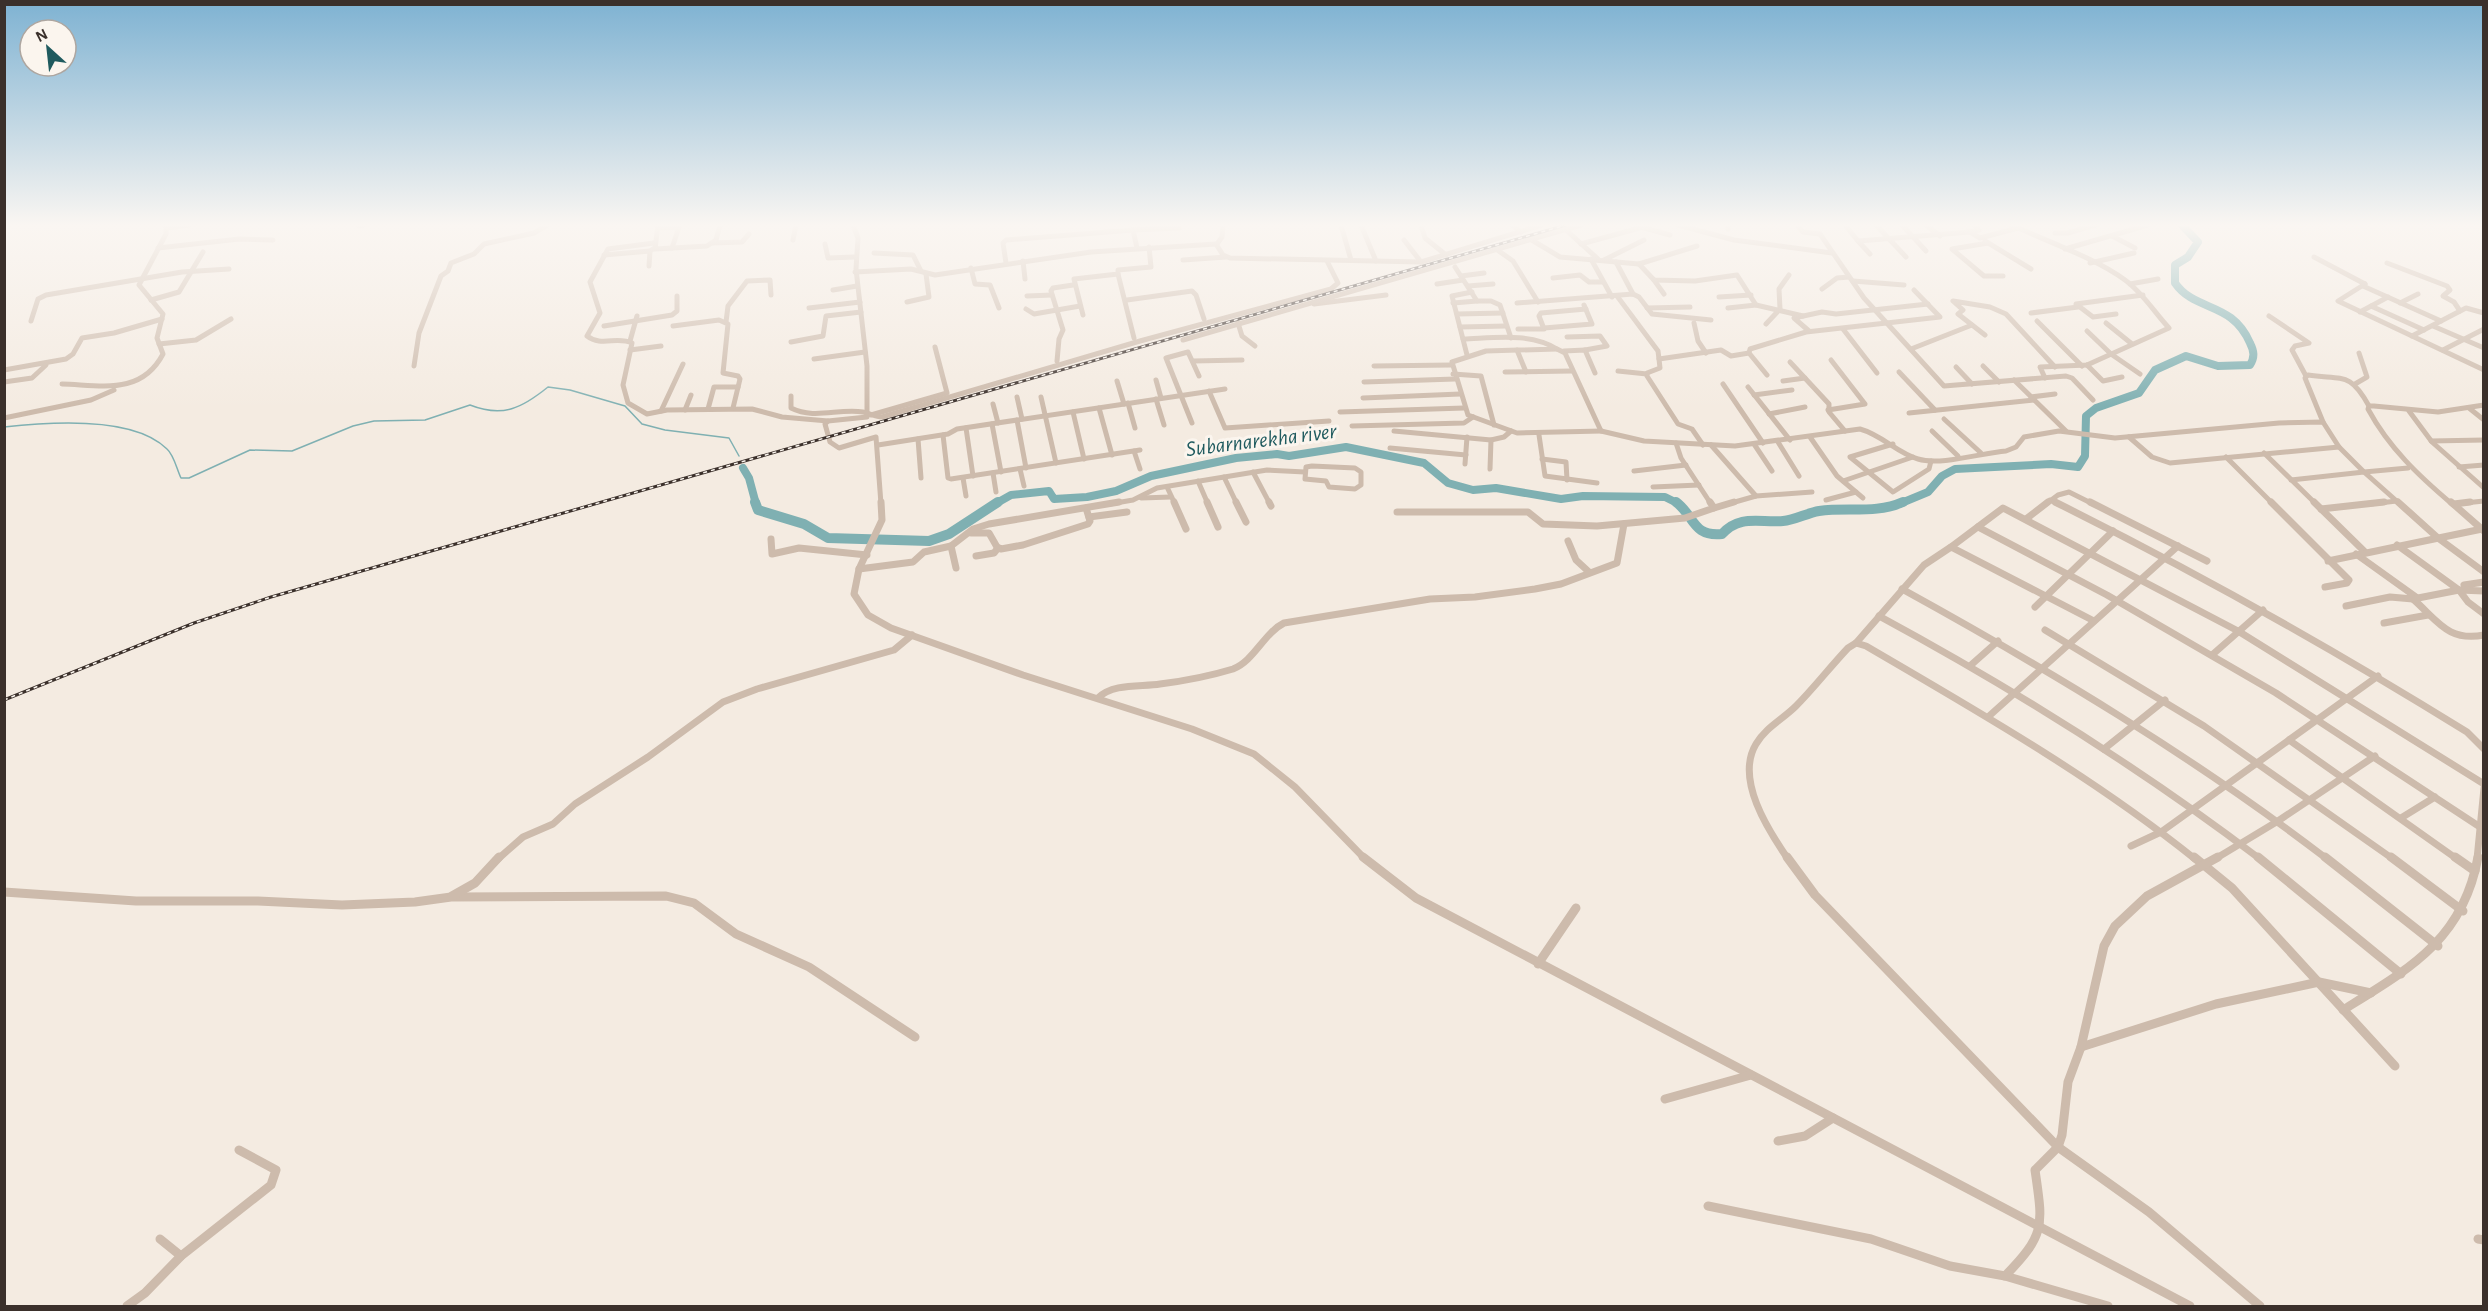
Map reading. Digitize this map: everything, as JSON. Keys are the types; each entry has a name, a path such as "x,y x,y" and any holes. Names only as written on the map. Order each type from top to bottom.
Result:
{"street":[{"path":"31,321 38,299 42,296 97,286"},
{"path":"4,418 26,411 75,405 116,388 155,367 163,354 157,338 162,311 139,286"},
{"path":"151,300 179,292 182,286"},
{"path":"414,366 419,333 437,286"},
{"path":"591,286 600,313 587,336 597,343 630,341"},
{"path":"733,408 740,377 723,373 726,322 728,306 743,286"},
{"path":"770,286 771,295"},
{"path":"832,290 856,286"},
{"path":"857,286 866,352 868,414"},
{"path":"907,302 929,297 926,286"},
{"path":"990,286 999,308"},
{"path":"1057,361 1059,339 1063,330 1052,295 1053,288 1065,286"},
{"path":"1073,286 1083,315"},
{"path":"1122,286 1134,338"},
{"path":"791,396 791,408 796,411 868,414 882,417 1334,286"},
{"path":"1183,340 1367,286"},
{"path":"1468,286 1477,301"},
{"path":"1467,355 1452,296 1483,286"},
{"path":"1528,286 1538,302"},
{"path":"1605,286 1658,351 1660,368 1647,375 1618,370"},
{"path":"1629,286 1633,294 1639,297 1654,315 1683,315 1711,320"},
{"path":"1658,286 1664,294"},
{"path":"1745,286 1756,305"},
{"path":"1766,324 1781,311 1783,303 1779,289 1781,286"},
{"path":"1821,289 1825,286"},
{"path":"1857,286 1875,310 1944,386 2070,376 2093,400"},
{"path":"2045,378 2040,368 2084,366 2169,328 2149,307 2143,295 2133,286"},
{"path":"2363,286 2441,321"},
{"path":"2363,286 2338,301 2484,370"},
{"path":"2447,286 2450,290 2444,296 2454,302 2460,311"},
{"path":"1659,359 1724,351 1731,356 1749,353 1750,349 1809,331 1889,325 1940,317 1914,290"},
{"path":"1127,300 1192,291 1196,295 1204,319"},
{"path":"1517,303 1582,300 1633,294"},
{"path":"2400,303 2418,294"},
{"path":"1027,296 1052,295"},
{"path":"1300,304 1386,295"},
{"path":"1719,297 1751,295"},
{"path":"2078,307 2077,303 2143,295"},
{"path":"604,326 676,314 676,296"},
{"path":"2360,312 2388,297"},
{"path":"1518,329 1592,324 1582,300"},
{"path":"1985,334 1958,314 1963,310 1954,300 1990,307 2006,314 2055,367"},
{"path":"809,308 860,302"},
{"path":"1454,303 1496,302 1503,313 1511,338"},
{"path":"1809,331 1794,318 1928,304"},
{"path":"1728,308 1756,305 1803,316"},
{"path":"1026,309 1034,314 1080,306"},
{"path":"2371,306 2424,330"},
{"path":"1647,308 1690,307"},
{"path":"2031,313 2078,307 2093,317 2116,314"},
{"path":"2412,336 2460,311 2470,308 2484,314"},
{"path":"1544,328 1539,316 1541,312 1586,309"},
{"path":"791,342 824,336 826,316 861,312"},
{"path":"1456,314 1503,313"},
{"path":"637,316 630,341 623,398 642,413 733,408 762,410 782,417 828,421 867,417 868,414 947,393 935,347"},
{"path":"2269,316 2309,343 2295,346 2292,350 2306,376 2324,422 2339,447 2438,538 2484,572"},
{"path":"4,370 49,363 71,356 82,338 114,333 162,319"},
{"path":"159,344 185,343 206,335 216,324 231,319"},
{"path":"673,326 719,320 726,322"},
{"path":"2037,321 2103,381 2122,376"},
{"path":"1238,323 1242,336 1255,346"},
{"path":"1694,323 1698,341 1706,352"},
{"path":"2106,323 2132,344"},
{"path":"1911,349 1972,325"},
{"path":"1460,327 1506,326"},
{"path":"2433,326 2484,348"},
{"path":"2443,350 2484,328"},
{"path":"1843,329 1877,373"},
{"path":"2087,331 2111,354 2140,374"},
{"path":"1451,365 1455,360 1467,355 1517,350 1585,350 1607,346 1600,336 1567,337"},
{"path":"1463,339 1511,338 1548,343 1557,349"},
{"path":"630,350 660,346"},
{"path":"1517,350 1526,372"},
{"path":"1585,350 1595,373"},
{"path":"1192,423 1166,358 1185,351 1193,361 1199,376"},
{"path":"1564,351 1601,431"},
{"path":"814,359 866,352"},
{"path":"1749,353 1767,375"},
{"path":"2355,384 2367,377 2360,354"},
{"path":"1193,361 1242,360"},
{"path":"1828,410 1865,404 1831,360"},
{"path":"1790,362 1828,404 1828,410 1845,431"},
{"path":"4,382 33,378 49,363"},
{"path":"661,411 683,364"},
{"path":"1451,365 1464,408 1473,417 1511,431 1539,435 1601,431 1652,441 1711,445 1778,442 1845,431 1867,430 1913,457 1930,461 2012,449 2029,436 2068,431 2107,438 2279,423 2324,422"},
{"path":"1374,366 1451,365"},
{"path":"1983,366 1999,382"},
{"path":"1956,367 1972,384"},
{"path":"1505,372 1572,371"},
{"path":"1899,372 1935,410"},
{"path":"2306,376 2312,374 2346,380 2355,384 2369,406 2383,438 2408,468 2483,530"},
{"path":"1647,375 1678,424 1692,429 1703,445"},
{"path":"1364,382 1481,376 1494,425"},
{"path":"1784,381 1805,378"},
{"path":"1156,380 1164,425"},
{"path":"2014,380 2068,431"},
{"path":"1117,381 1135,428"},
{"path":"62,384 83,383 95,388 116,388"},
{"path":"1723,384 1763,443"},
{"path":"708,409 714,387 738,387"},
{"path":"1748,387 1790,440"},
{"path":"878,445 943,435 966,428 1225,389"},
{"path":"1754,395 1792,390"},
{"path":"1209,391 1221,424 1225,428 1329,421"},
{"path":"1363,398 1460,394"},
{"path":"1909,413 2033,399 2055,394"},
{"path":"685,410 691,395"},
{"path":"1017,397 1024,486"},
{"path":"1041,397 1056,463"},
{"path":"993,404 1001,472"},
{"path":"2369,406 2438,412 2484,405"},
{"path":"1769,414 1805,407"},
{"path":"1099,408 1112,455"},
{"path":"1340,412 1464,408"},
{"path":"2469,408 2484,420"},
{"path":"2409,411 2431,441 2484,488"},
{"path":"1073,412 1084,459"},
{"path":"1352,426 1464,423 1473,417"},
{"path":"1944,419 1981,453"},
{"path":"828,421 825,424 826,434 830,442 839,448 874,436 878,445 882,520 872,546 859,569 854,594 868,615 912,635 1192,729 1254,754 1295,787 1367,861 1402,890 1538,964 2190,1306"},
{"path":"966,428 973,476"},
{"path":"1394,431 1491,440 1504,437 1511,431"},
{"path":"1932,431 1958,456"},
{"path":"943,435 948,478 963,478 1137,451 1140,469"},
{"path":"1539,435 1545,476 1597,483"},
{"path":"1810,437 1843,481 1863,498"},
{"path":"2129,437 2152,457 2164,462 2339,447"},
{"path":"1465,464 1467,438"},
{"path":"918,439 921,477"},
{"path":"1491,440 1491,469"},
{"path":"2431,441 2484,440"},
{"path":"1778,442 1799,476"},
{"path":"1676,443 1686,465 1714,508"},
{"path":"1754,444 1772,471"},
{"path":"1893,444 1851,456 1888,490 1897,491 1929,469 1930,461"},
{"path":"1711,445 1756,496"},
{"path":"1390,448 1466,455"},
{"path":"2264,453 2365,552"},
{"path":"1843,481 1913,457"},
{"path":"2226,457 2349,580 2347,583 2325,587"},
{"path":"1542,459 1566,462 1567,480"},
{"path":"1634,471 1686,465"},
{"path":"2459,468 2484,465"},
{"path":"1312,466 1358,468 1361,472 1361,485 1358,489 1331,488 1326,481 1305,478 1305,472 1306,467 1312,466"},
{"path":"2291,480 2408,468"},
{"path":"1139,498 1150,491 1167,487 1253,472 1277,470 1305,472"},
{"path":"1253,472 1271,506"},
{"path":"993,473 996,492"},
{"path":"1224,477 1246,522"},
{"path":"963,478 966,496"},
{"path":"1198,482 1218,527"},
{"path":"1653,487 1699,485"},
{"path":"1167,487 1185,529"},
{"path":"1397,513 1528,512 1543,524 1624,524 1694,516 1756,496 1812,492"},
{"path":"1826,500 1856,492"},
{"path":"2026,519 2063,493 2074,494 2207,561"},
{"path":"859,569 913,562 924,552 951,546 966,534 989,524 1139,498 1171,497"},
{"path":"2050,500 2165,557 2263,610 2378,676 2467,732 2484,749"},
{"path":"2321,509 2397,501"},
{"path":"2454,504 2484,501"},
{"path":"976,556 994,553 998,548 1044,540 1068,528 1088,524 1089,517 1086,508"},
{"path":"2260,1306 2149,1212 2058,1147 1815,896 1781,850 1755,796 1749,769 1751,753 1759,740 1794,708 1848,648 1857,643 1924,565 2002,508 2092,552 2238,631 2349,698 2484,786 2475,871 2463,911 2438,946 2401,974 2343,1010"},
{"path":"1089,517 1127,512"},
{"path":"1098,699 1103,693 1114,689 1161,684 1235,668 1246,660 1274,628 1284,623 1430,598 1475,597 1535,590 1561,584 1617,563 1624,524"},
{"path":"1978,527 2117,600 2212,655 2319,719 2480,827"},
{"path":"2328,561 2397,545 2483,530"},
{"path":"2036,607 2113,531"},
{"path":"966,534 989,533 998,548"},
{"path":"771,539 772,554 800,548 867,555"},
{"path":"1568,541 1576,560 1589,572"},
{"path":"2397,545 2462,589 2475,592 2484,591"},
{"path":"951,546 956,568"},
{"path":"1988,717 2178,546"},
{"path":"1951,547 2094,621"},
{"path":"2356,554 2414,598 2428,615 2447,631 2462,638 2484,635"},
{"path":"2346,606 2390,597 2414,598 2462,589 2466,584 2484,582"},
{"path":"2462,589 2468,602 2484,614"},
{"path":"1902,590 1998,641 2134,723 2278,820 2353,876 2438,946"},
{"path":"2212,655 2263,610"},
{"path":"2384,624 2428,615"},
{"path":"1879,616 2016,692 2244,843 2322,904 2401,974"},
{"path":"2044,630 2165,700 2312,798 2463,911"},
{"path":"451,897 475,883 507,849 523,837 553,824 575,804 648,757 723,702 757,689 894,650 912,635"},
{"path":"1971,665 1998,641"},
{"path":"1857,643 1988,717 2110,795 2162,832 2232,888 2395,1066"},
{"path":"2131,846 2162,832 2378,676"},
{"path":"2104,749 2165,700"},
{"path":"2289,740 2475,871"},
{"path":"2006,1276 2034,1246 2042,1227 2035,1170 2058,1147 2062,1135 2068,1082 2081,1047 2108,935 2137,902 2164,883 2244,843 2375,756"},
{"path":"2401,818 2435,797"},
{"path":"4,892 136,902 258,901 342,905 415,902 451,897 466,899 666,896 694,903 736,934 809,967 915,1037"},
{"path":"1538,964 1576,908"},
{"path":"2081,1047 2216,1004 2319,982 2371,993"},
{"path":"1665,1099 1751,1075"},
{"path":"1778,1141 1805,1136 1833,1118"},
{"path":"127,1306 145,1293 181,1256 222,1227 271,1185 276,1170 239,1150"},
{"path":"1708,1206 1871,1239 1950,1266 2006,1276 2108,1306"},
{"path":"160,1239 181,1256"}],"waterway":[{"name":"Subarnarekha river","path":"1899,504 1928,492 1942,476 1955,469 2051,464 2078,467 2085,456 2086,416 2096,408 2139,393 2155,370 2186,356 2218,366 2250,365 2253,351 2234,320 2193,299 2178,286"},
{"path":"4,427 89,423 133,431 152,438 167,449 181,478 189,478 250,450 292,451 353,426 374,421 425,420 470,405 492,411 512,409 548,387 570,390 625,406 642,424 665,430 729,438 739,456"},
{"name":"Subarnarekha river","path":"995,504 1011,495 1049,491 1054,499 1087,497 1116,491 1151,476 1236,458 1277,454 1289,456 1346,447 1424,463 1448,483 1473,490 1496,488 1561,499 1583,496 1665,497 1677,503"},
{"name":"Subarnarekha river","path":"743,468 749,478 756,504"},
{"name":"Subarnarekha river","path":"755,502 758,510 804,524 828,538 929,541 949,534 998,502"},
{"name":"Subarnarekha river","path":"1677,503 1699,529 1712,534 1722,534 1743,522 1783,521 1819,511 1883,508 1903,502"}],"railway":[{"path":"4,700 194,623 271,597 1353,286"}]}
